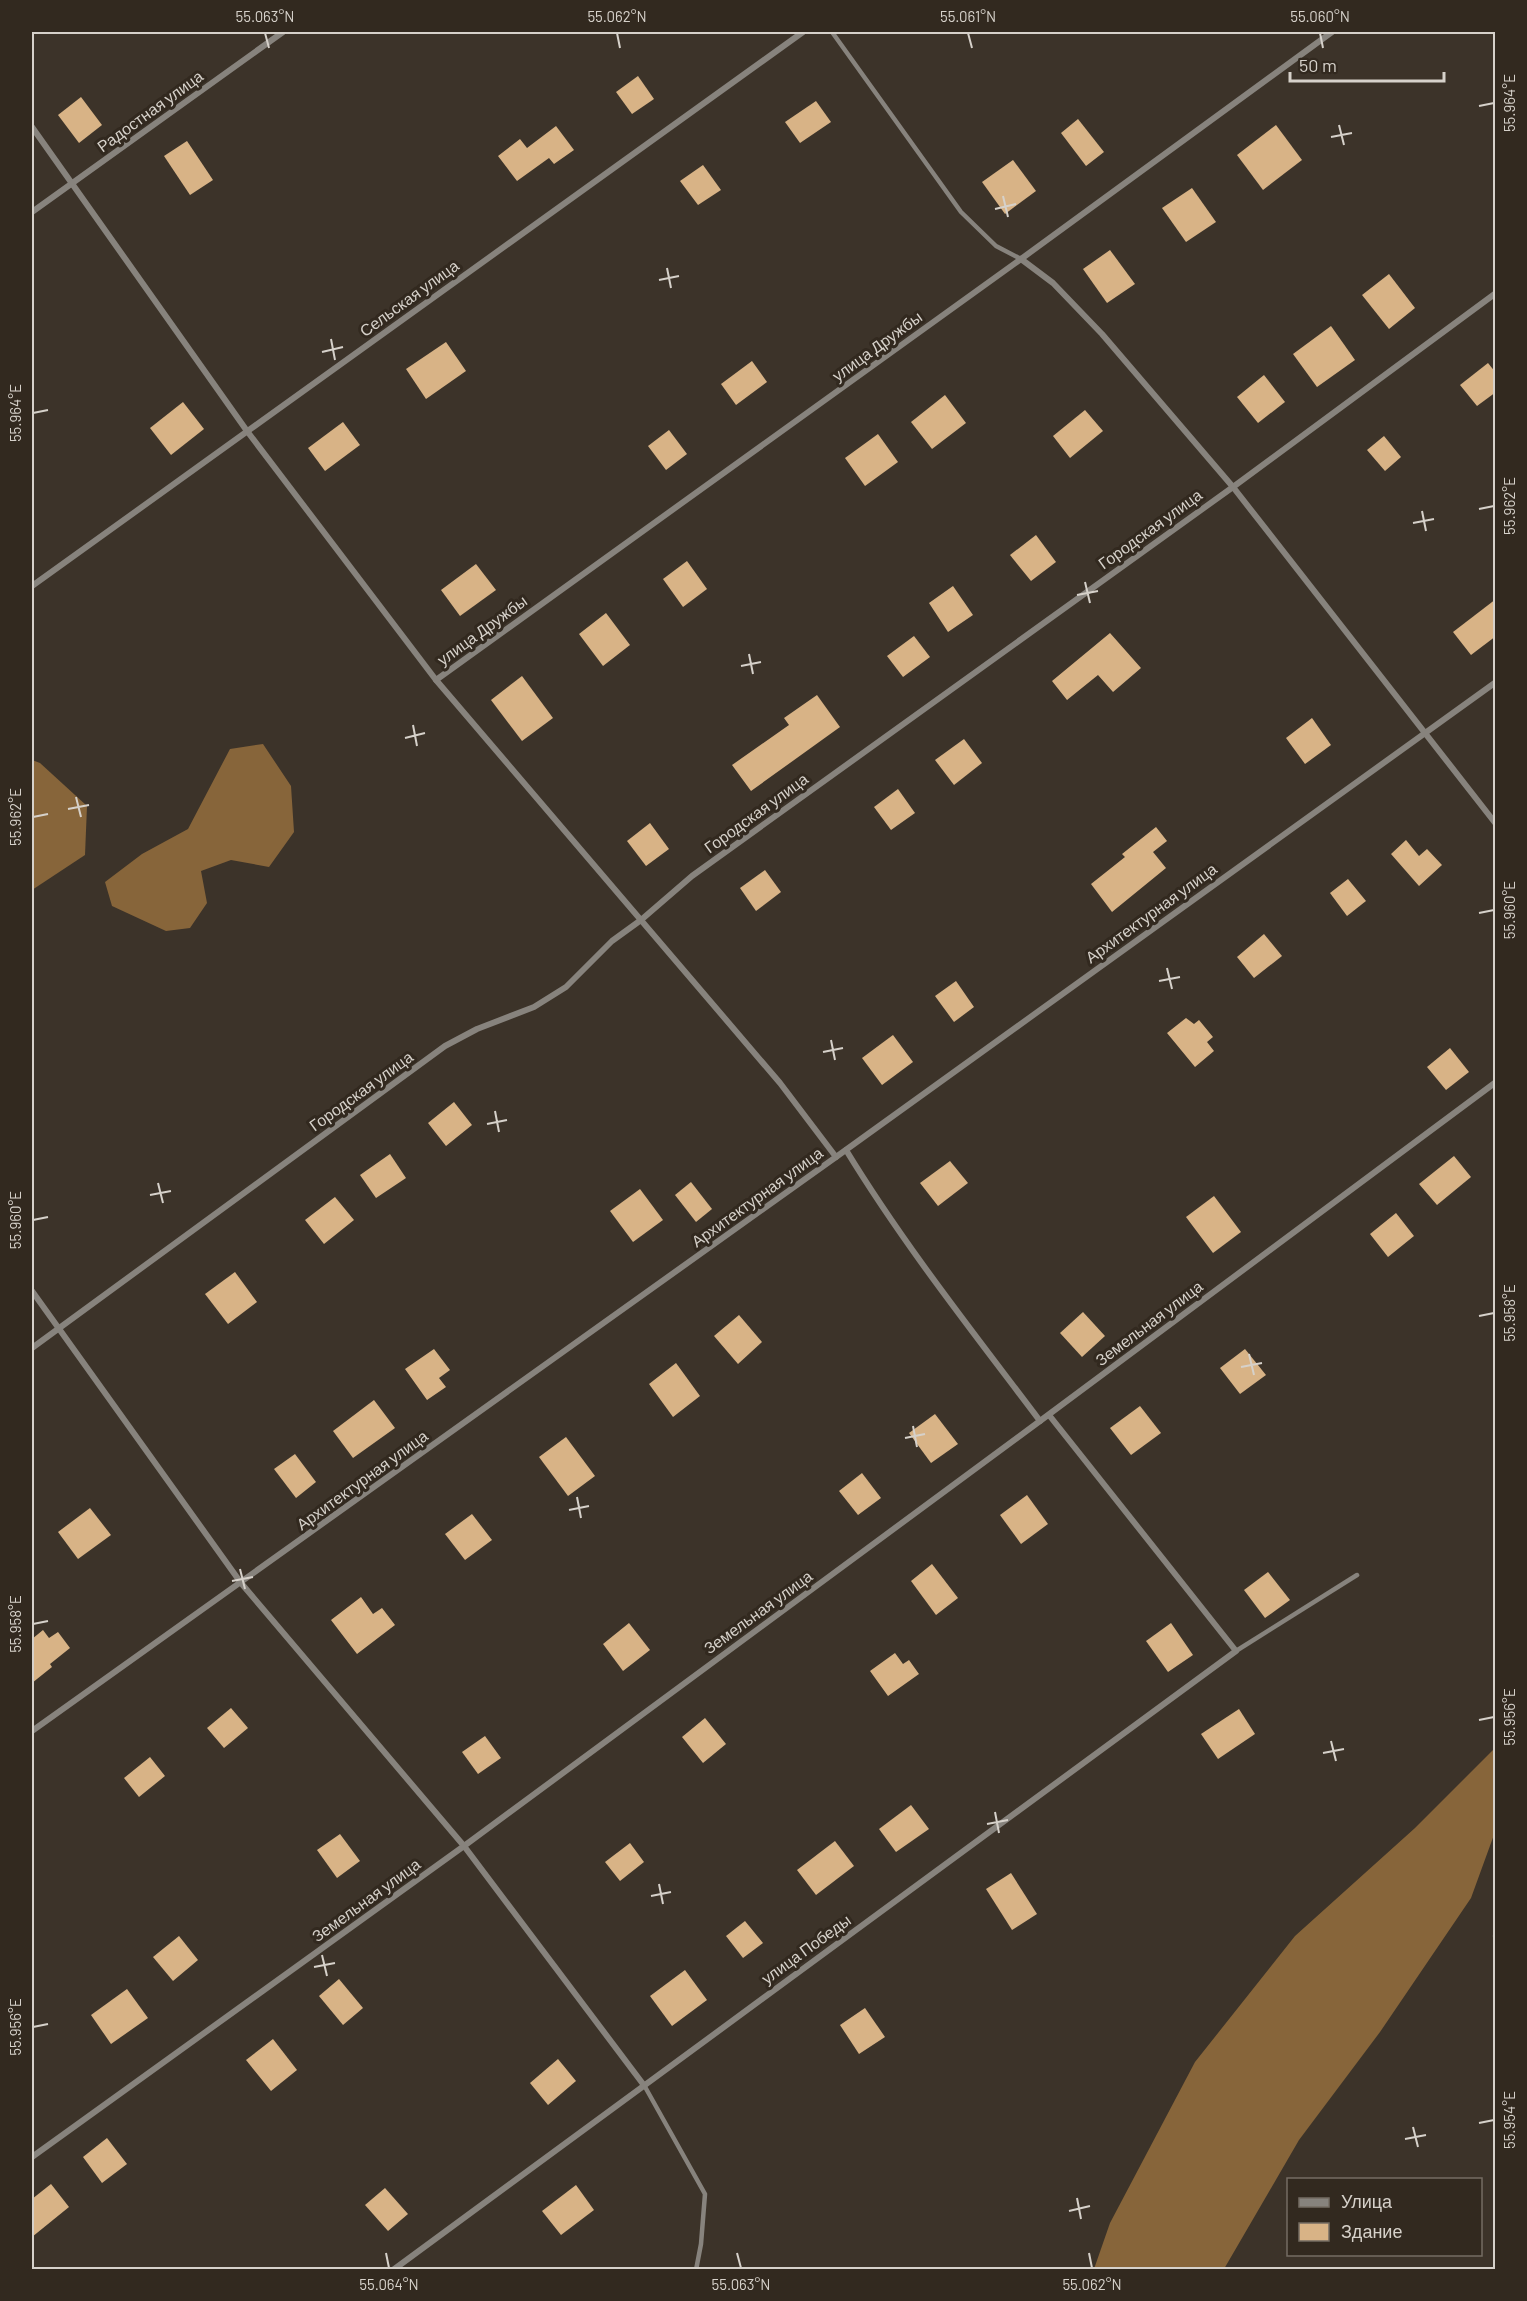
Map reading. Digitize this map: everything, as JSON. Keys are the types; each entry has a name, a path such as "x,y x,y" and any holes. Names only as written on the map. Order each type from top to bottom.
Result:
{"street":[{"name":"Радостная улица","path":"32,212 283,32"},
{"name":"Сельская улица","path":"32,586 802,32"},
{"name":"улица Дружбы","path":"436,680 1021,260 1332,32"},
{"path":"32,127 247,431 436,680 780,1083 836,1157"},
{"path":"1021,260 1053,283 1102,334 1233,487 1496,824"},
{"name":"Городская улица","path":"32,1348 445,1046 477,1029 534,1007 566,987 612,940 641,920 701,869 1233,487 1496,293"},
{"name":"Архитектурная улица","path":"32,1731 1496,682"},
{"name":"Земельная улица","path":"32,2157 464,1846 1496,1082"},
{"path":"846,1149 881,1207 918,1259 1040,1421"},
{"path":"32,1291 241,1583 464,1846 643,2084"},
{"path":"1049,1415 1236,1651"},
{"name":"улица Победы","path":"393,2270 643,2084 1236,1651"}],"lane":[{"path":"832,32 961,212 996,246 1021,260"},
{"path":"1236,1651 1357,1575"},
{"path":"643,2084 705,2194 701,2244 696,2270"}],"shaded area":[{"path":"263,744 291,786 294,832 269,867 231,860 201,871 207,903 190,928 166,931 112,906 105,882 142,854 188,829 230,749"},
{"path":"32,760 40,763 87,806 85,855 32,890"},
{"path":"1495,1748 1495,1832 1471,1898 1380,2032 1299,2140 1224,2269 1094,2269 1110,2223 1195,2062 1295,1936 1415,1828"}],"building":[{"path":"638,76 654,99 632,114 616,92"},
{"path":"81,97 102,125 79,143 58,115"},
{"path":"816,101 831,122 800,143 785,122"},
{"path":"1078,119 1104,152 1086,166 1061,133"},
{"path":"1276,125 1302,160 1263,190 1237,155"},
{"path":"556,126 574,150 554,164 549,158 517,181 498,156 520,139 527,148"},
{"path":"187,141 213,180 190,195 164,156"},
{"path":"1013,160 1036,191 1005,214 982,182"},
{"path":"703,165 721,190 698,205 680,181"},
{"path":"1192,188 1216,222 1186,242 1162,208"},
{"path":"1110,250 1135,284 1107,303 1083,269"},
{"path":"1389,274 1415,308 1389,329 1362,295"},
{"path":"1331,326 1355,360 1317,387 1293,354"},
{"path":"446,342 466,371 426,399 406,369"},
{"path":"752,361 767,382 736,405 721,384"},
{"path":"1488,363 1496,373 1496,392 1477,406 1460,385"},
{"path":"1264,375 1285,402 1258,423 1237,397"},
{"path":"945,395 966,423 932,449 911,422"},
{"path":"183,402 204,429 171,455 150,428"},
{"path":"1085,410 1103,431 1070,458 1053,436"},
{"path":"343,422 360,445 325,471 308,448"},
{"path":"669,430 687,454 666,470 648,446"},
{"path":"878,434 898,462 865,486 845,458"},
{"path":"1384,436 1401,457 1385,471 1367,450"},
{"path":"1036,535 1056,562 1031,581 1010,555"},
{"path":"687,561 707,589 683,607 663,579"},
{"path":"476,564 496,590 460,616 441,590"},
{"path":"953,586 973,615 948,632 929,603"},
{"path":"1496,599 1496,636 1471,655 1453,632"},
{"path":"606,613 630,645 603,666 579,634"},
{"path":"1110,633 1141,668 1113,692 1098,675 1067,700 1052,681"},
{"path":"914,636 930,657 903,677 887,656"},
{"path":"522,676 553,718 522,741 491,700"},
{"path":"817,695 840,727 751,791 732,765 789,725 784,718"},
{"path":"1312,718 1331,745 1305,764 1286,738"},
{"path":"964,739 982,763 954,785 935,760"},
{"path":"898,789 915,813 891,830 874,807"},
{"path":"650,823 669,849 646,866 627,841"},
{"path":"1156,827 1167,841 1153,852 1166,868 1112,912 1091,884 1125,857 1122,854"},
{"path":"1406,840 1419,856 1427,849 1442,865 1419,886 1391,854"},
{"path":"765,870 781,892 756,911 740,888"},
{"path":"1348,879 1366,901 1347,916 1330,893"},
{"path":"1264,934 1282,956 1254,978 1237,957"},
{"path":"956,981 974,1007 954,1022 935,996"},
{"path":"1186,1018 1194,1024 1199,1020 1213,1037 1207,1042 1214,1051 1195,1067 1167,1033"},
{"path":"893,1035 913,1062 882,1085 862,1058"},
{"path":"1450,1048 1469,1072 1446,1090 1427,1067"},
{"path":"454,1102 472,1125 446,1146 428,1123"},
{"path":"390,1154 406,1178 376,1198 360,1175"},
{"path":"1454,1156 1471,1177 1437,1205 1419,1184"},
{"path":"950,1161 968,1183 938,1206 920,1183"},
{"path":"691,1182 712,1209 696,1222 675,1195"},
{"path":"640,1189 663,1220 633,1242 610,1211"},
{"path":"1214,1196 1241,1232 1213,1253 1186,1217"},
{"path":"335,1197 354,1220 324,1244 305,1220"},
{"path":"1396,1213 1414,1236 1388,1257 1370,1234"},
{"path":"235,1272 257,1302 228,1324 205,1294"},
{"path":"1083,1312 1105,1336 1082,1357 1060,1333"},
{"path":"739,1315 762,1342 738,1364 714,1336"},
{"path":"434,1349 450,1370 439,1378 446,1387 427,1400 405,1369"},
{"path":"1245,1349 1266,1375 1240,1394 1220,1368"},
{"path":"676,1363 700,1396 673,1417 649,1384"},
{"path":"374,1400 395,1428 353,1458 333,1431"},
{"path":"1140,1406 1161,1433 1131,1455 1110,1428"},
{"path":"935,1414 958,1444 931,1463 909,1433"},
{"path":"566,1437 595,1476 568,1496 539,1457"},
{"path":"295,1454 316,1482 296,1498 274,1469"},
{"path":"862,1473 881,1498 858,1515 839,1491"},
{"path":"1027,1495 1048,1524 1021,1544 1000,1515"},
{"path":"90,1508 111,1535 78,1559 58,1532"},
{"path":"472,1514 492,1540 465,1560 445,1534"},
{"path":"932,1564 958,1598 936,1615 911,1581"},
{"path":"1268,1572 1290,1600 1265,1618 1244,1590"},
{"path":"361,1597 373,1614 382,1608 395,1625 357,1654 331,1620"},
{"path":"629,1623 650,1650 623,1671 603,1644"},
{"path":"1171,1623 1193,1655 1168,1672 1146,1641"},
{"path":"43,1630 49,1638 58,1632 70,1648 32,1683 32,1639"},
{"path":"895,1653 903,1664 909,1660 919,1674 888,1696 870,1671"},
{"path":"231,1708 248,1728 224,1748 207,1728"},
{"path":"1239,1709 1255,1734 1218,1759 1201,1734"},
{"path":"705,1718 726,1744 703,1763 682,1737"},
{"path":"485,1736 501,1758 478,1774 462,1752"},
{"path":"150,1757 165,1776 139,1797 124,1778"},
{"path":"911,1805 929,1829 896,1852 879,1829"},
{"path":"340,1834 360,1861 337,1878 317,1850"},
{"path":"835,1841 854,1866 816,1895 797,1870"},
{"path":"630,1843 644,1862 620,1881 605,1862"},
{"path":"1011,1873 1037,1914 1012,1930 986,1889"},
{"path":"745,1921 763,1943 743,1958 726,1936"},
{"path":"179,1936 198,1960 173,1981 153,1957"},
{"path":"685,1970 707,2000 672,2026 650,1996"},
{"path":"339,1979 363,2008 343,2025 319,1996"},
{"path":"127,1989 148,2018 111,2044 91,2015"},
{"path":"865,2008 885,2037 859,2054 840,2025"},
{"path":"273,2039 297,2070 271,2091 246,2060"},
{"path":"558,2059 576,2081 548,2105 530,2083"},
{"path":"107,2138 127,2164 102,2183 83,2157"},
{"path":"51,2184 69,2207 32,2237 32,2199"},
{"path":"576,2185 594,2210 561,2235 542,2211"},
{"path":"385,2188 408,2214 388,2231 365,2205"}]}
